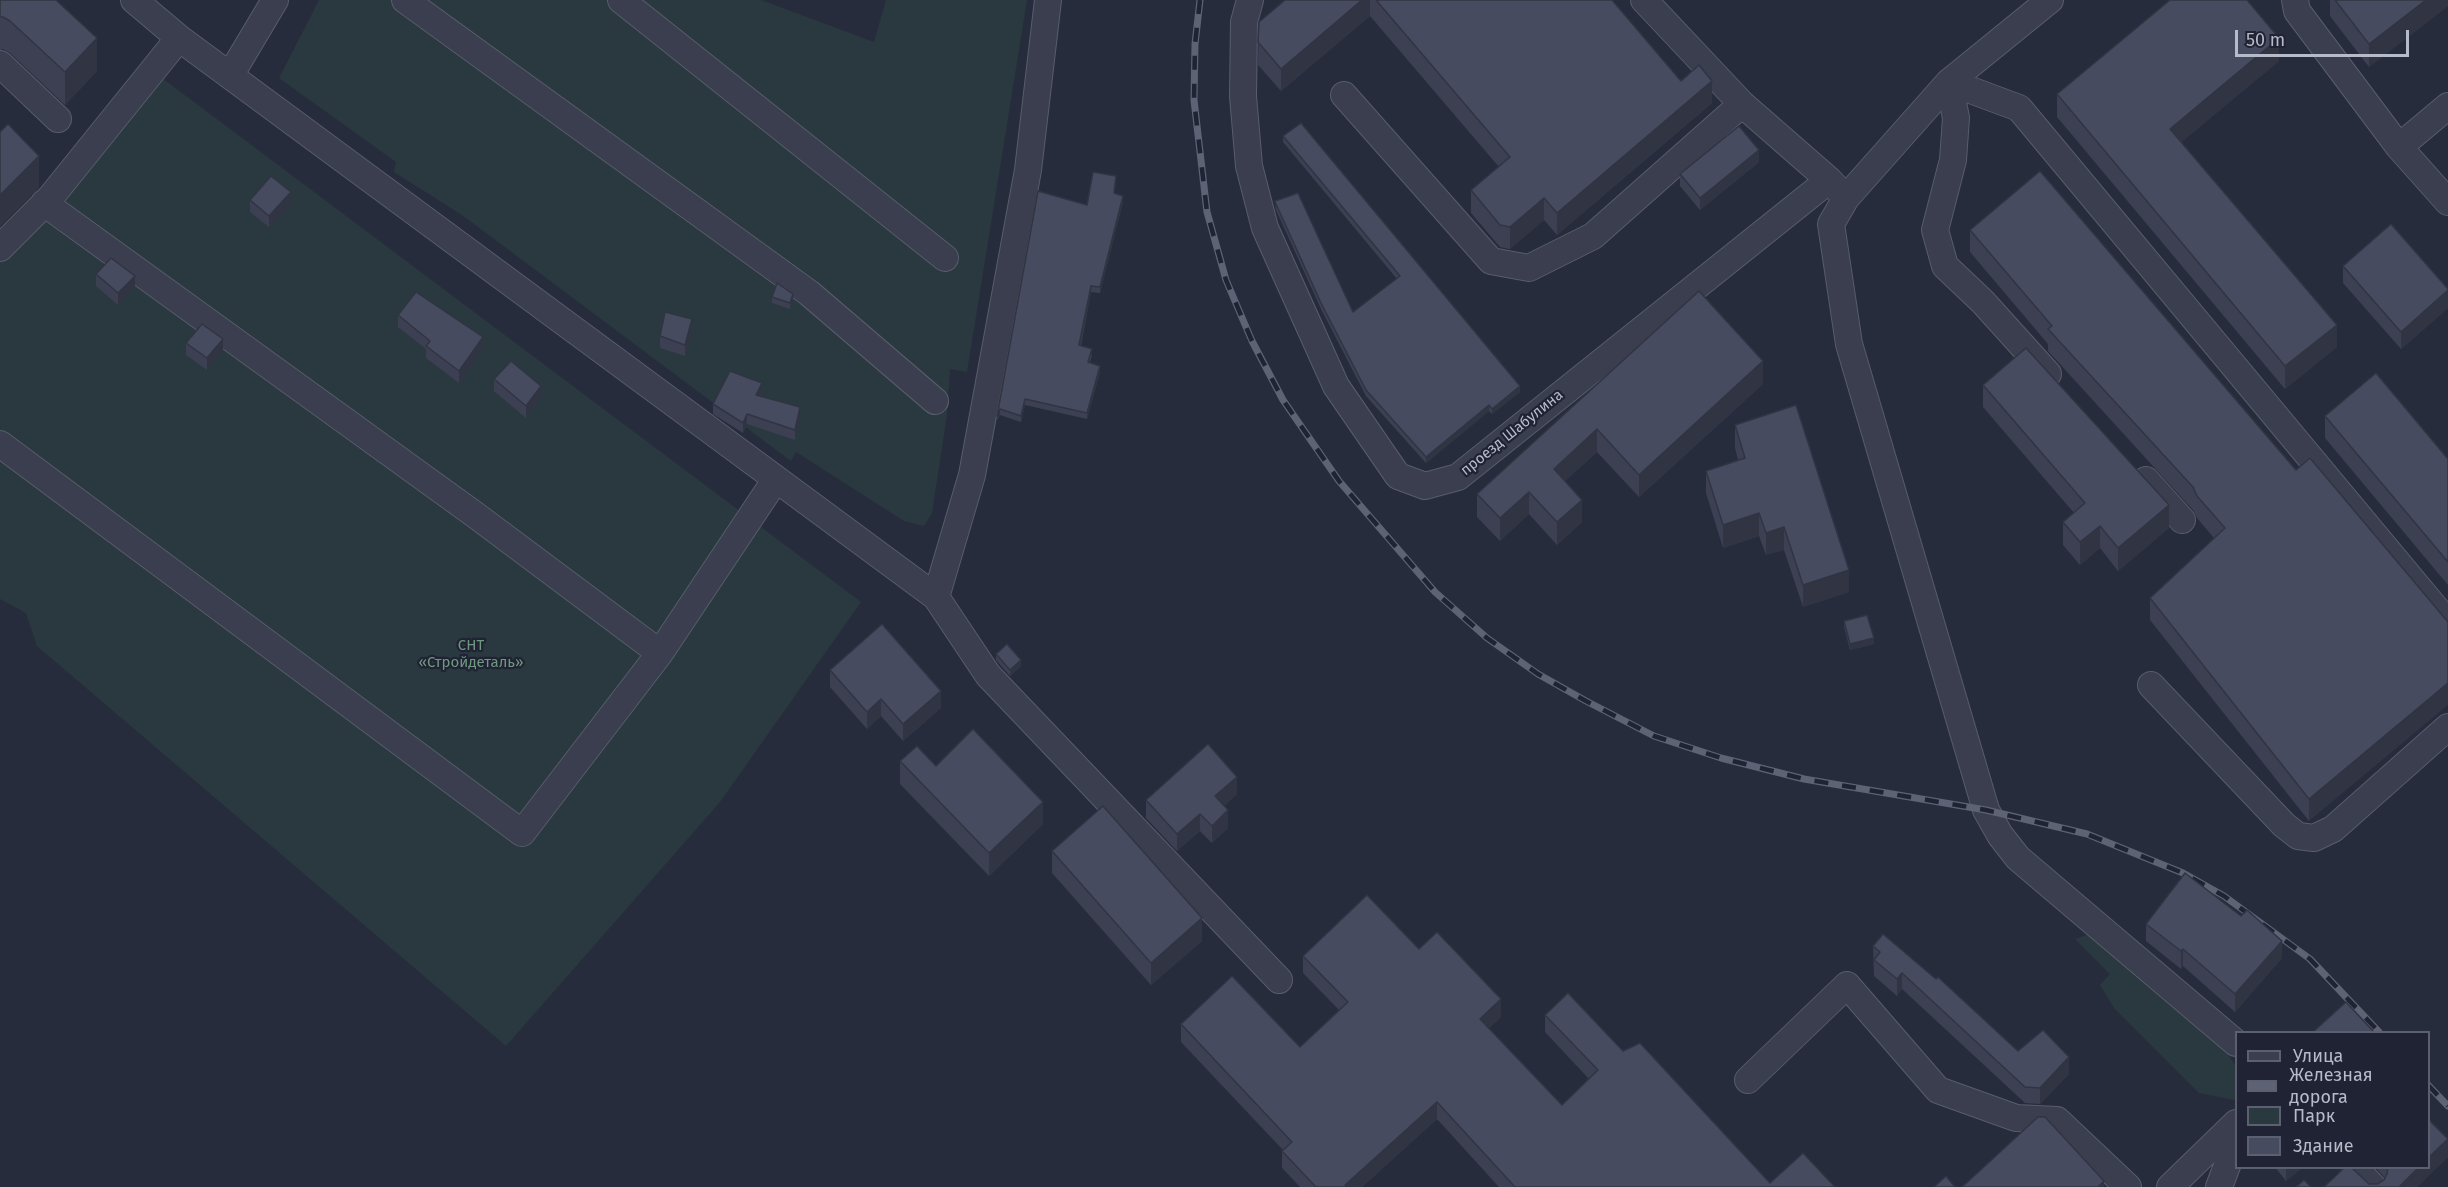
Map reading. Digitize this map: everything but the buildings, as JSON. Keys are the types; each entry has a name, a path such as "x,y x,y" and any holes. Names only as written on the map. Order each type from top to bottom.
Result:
{"street":[{"path":"134,0 179,38 231,74 936,597 988,675 1279,980"},
{"path":"231,74 275,0"},
{"path":"405,0 809,293 935,401"},
{"path":"621,0 945,258"},
{"path":"936,597 972,475 1028,170 1048,0"},
{"name":"проезд Шабулина","path":"1250,0 1244,22 1243,96 1250,166 1264,228 1336,386 1398,476 1425,486 1458,477 1838,189"},
{"path":"1644,0 1742,104 1838,189"},
{"path":"2050,0 1949,82 1838,189 1831,225 1849,344 1986,810 2000,835 2018,858 2235,1042"},
{"path":"2295,0 2297,11 2398,147 2448,201"},
{"path":"0,248 44,203 179,38"},
{"path":"0,64 58,119"},
{"path":"1949,82 1956,118 1953,160 1935,230 1945,266 1983,302 2062,389"},
{"path":"1949,82 2019,108 2448,623"},
{"path":"1344,95 1491,261 1529,268 1593,236 1742,104"},
{"path":"2398,147 2448,106"},
{"path":"44,203 474,514 660,653"},
{"path":"0,444 522,833 660,653 776,478"},
{"path":"2126,459 2182,520"},
{"path":"2151,685 2284,825 2298,836 2314,838 2333,830 2448,727"},
{"path":"1748,1080 1847,985 1938,1090 2016,1118 2057,1120 2128,1187"},
{"path":"2170,1187 2235,1124"},
{"path":"2219,1187 2235,1145"},
{"path":"2357,1169 2373,1187"}],"green space":[{"path":"319,0 761,0 874,42 886,0 1027,0 967,372 950,369 947,415 932,513 924,526 904,521 796,452 791,461 462,215 394,172 396,162 279,78"},
{"name":"СНТ «Стройдеталь»","path":"158,75 861,602 720,802 506,1046 37,646 26,613 0,599 0,259"},
{"path":"2095,932 2224,1048 2235,1065 2235,1100 2199,1093 2114,1008 2100,985 2110,974 2075,939"}],"railway":[{"path":"1200,0 1195,44 1194,100 1207,212 1226,280 1252,341 1283,400 1339,481 1435,592 1487,638 1538,674 1654,736 1721,758 1804,779 1986,810 2087,834 2183,873 2224,896 2310,959 2378,1031"},
{"path":"2430,1087 2448,1106"}]}
